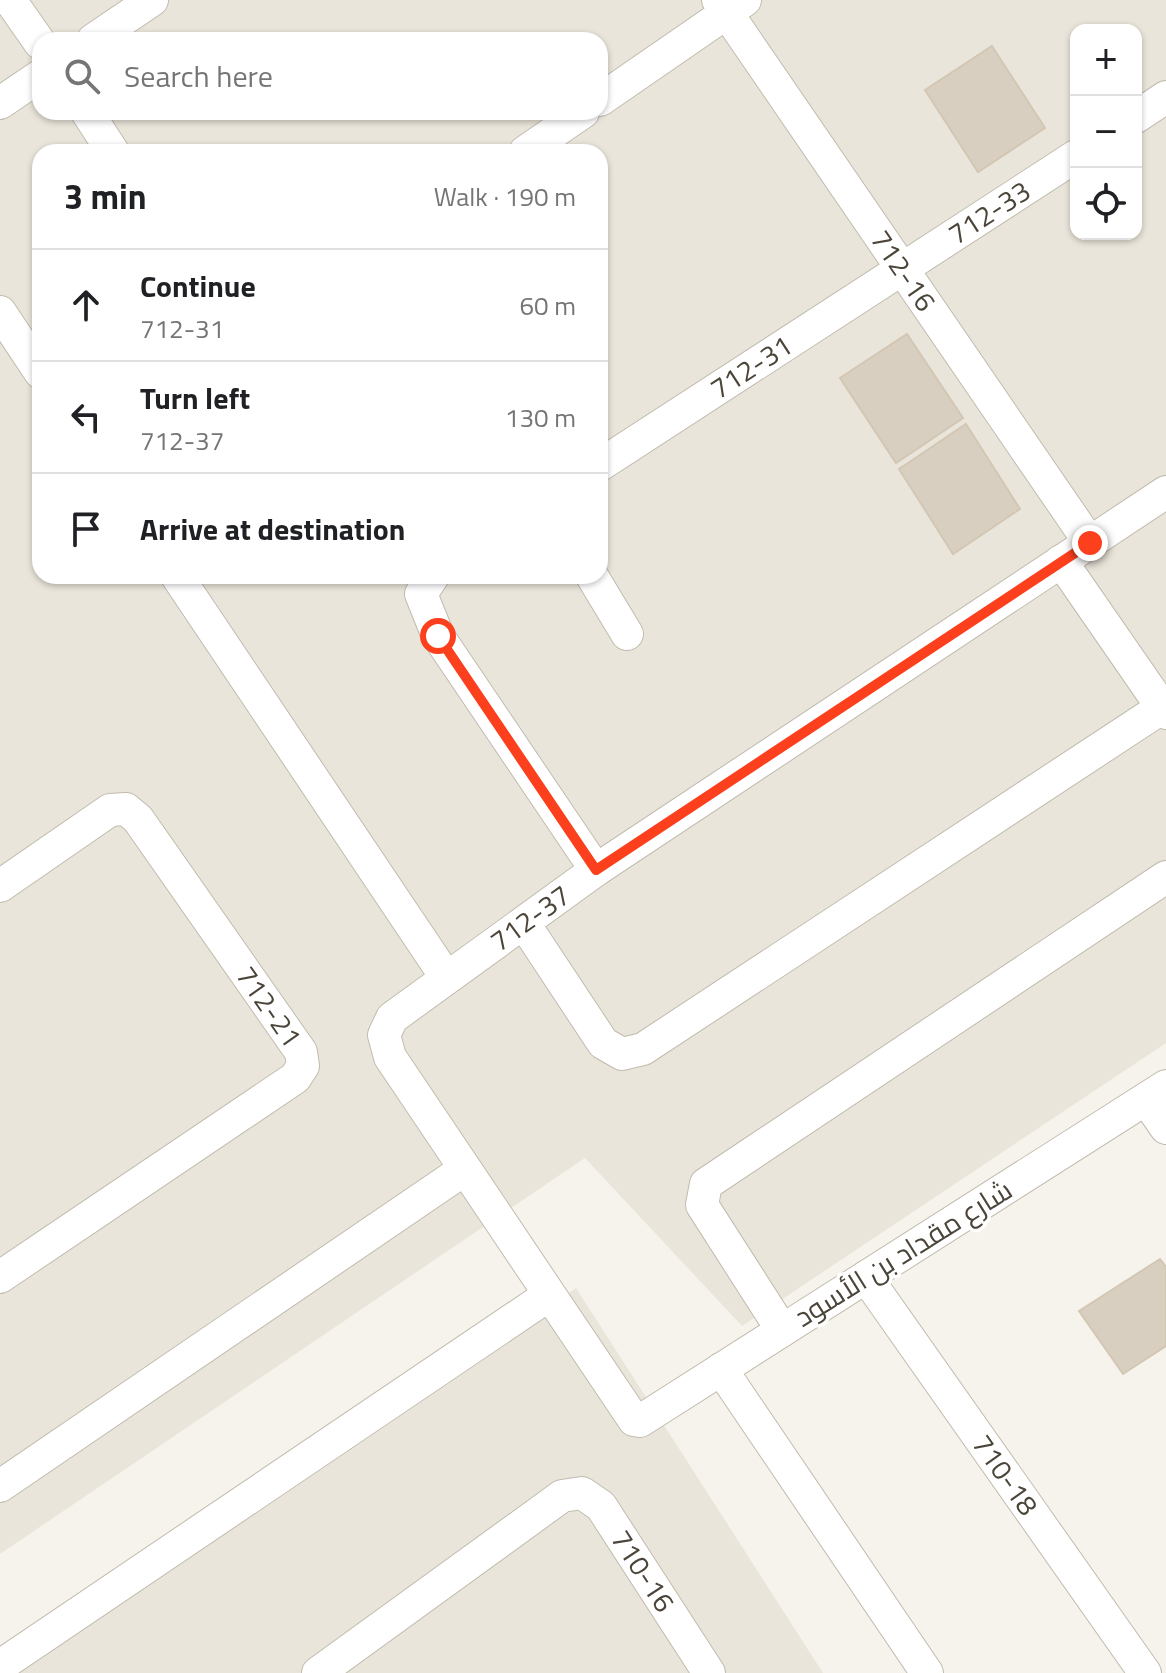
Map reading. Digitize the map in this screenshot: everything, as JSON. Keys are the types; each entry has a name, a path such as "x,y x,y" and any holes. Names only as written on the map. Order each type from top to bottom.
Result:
{"street":[{"path":"10,0 32,32"},
{"path":"105,32 152,0"},
{"path":"608,94 730,4"},
{"name":"712-16","path":"730,4 903,270 1090,543"},
{"path":"0,103 32,81"},
{"path":"1142,113 1166,97"},
{"path":"92,120 108,144"},
{"path":"537,144 571,120"},
{"name":"712-33","path":"903,270 1070,160"},
{"name":"712-31","path":"608,460 903,270"},
{"path":"0,312 32,360"},
{"name":"712-37","path":"465,1169 390,1057 384,1035 392,1018 446,977 525,925 596,870 1166,492"},
{"path":"525,925 603,1043 622,1054 643,1049 1165,709 1061,561"},
{"path":"182,584 446,977"},
{"path":"428,584 421,594 438,636 596,870"},
{"path":"597,584 627,634"},
{"name":"712-21","path":"0,886 110,810 126,809 138,819 301,1052 303,1066 295,1078 0,1277"},
{"path":"782,1330 702,1205 706,1184 1166,877"},
{"path":"1156,1092 1166,1128"},
{"name":"شارع مقداد بن الأسود","path":"549,1295 630,1417 640,1421 1156,1092"},
{"path":"0,1486 465,1169 549,1295 0,1666"},
{"name":"710-18","path":"866,1277 1145,1673"},
{"path":"721,1369 927,1673"},
{"name":"710-16","path":"318,1673 562,1496 582,1493 601,1506 709,1673"}],"shaded area":[{"path":"0,0 1166,0 1166,1043 742,1326 585,1158 0,1554"},
{"path":"576,1288 823,1673 9,1673"}],"building":[{"path":"992,46 1045,128 978,172 925,90"},
{"path":"907,334 963,418 896,463 840,378"},
{"path":"966,424 1020,509 953,554 899,469"},
{"path":"1160,1259 1166,1267 1166,1346 1123,1374 1079,1311"}],"route":[{"path":"438,636 596,870 1090,543"}]}
